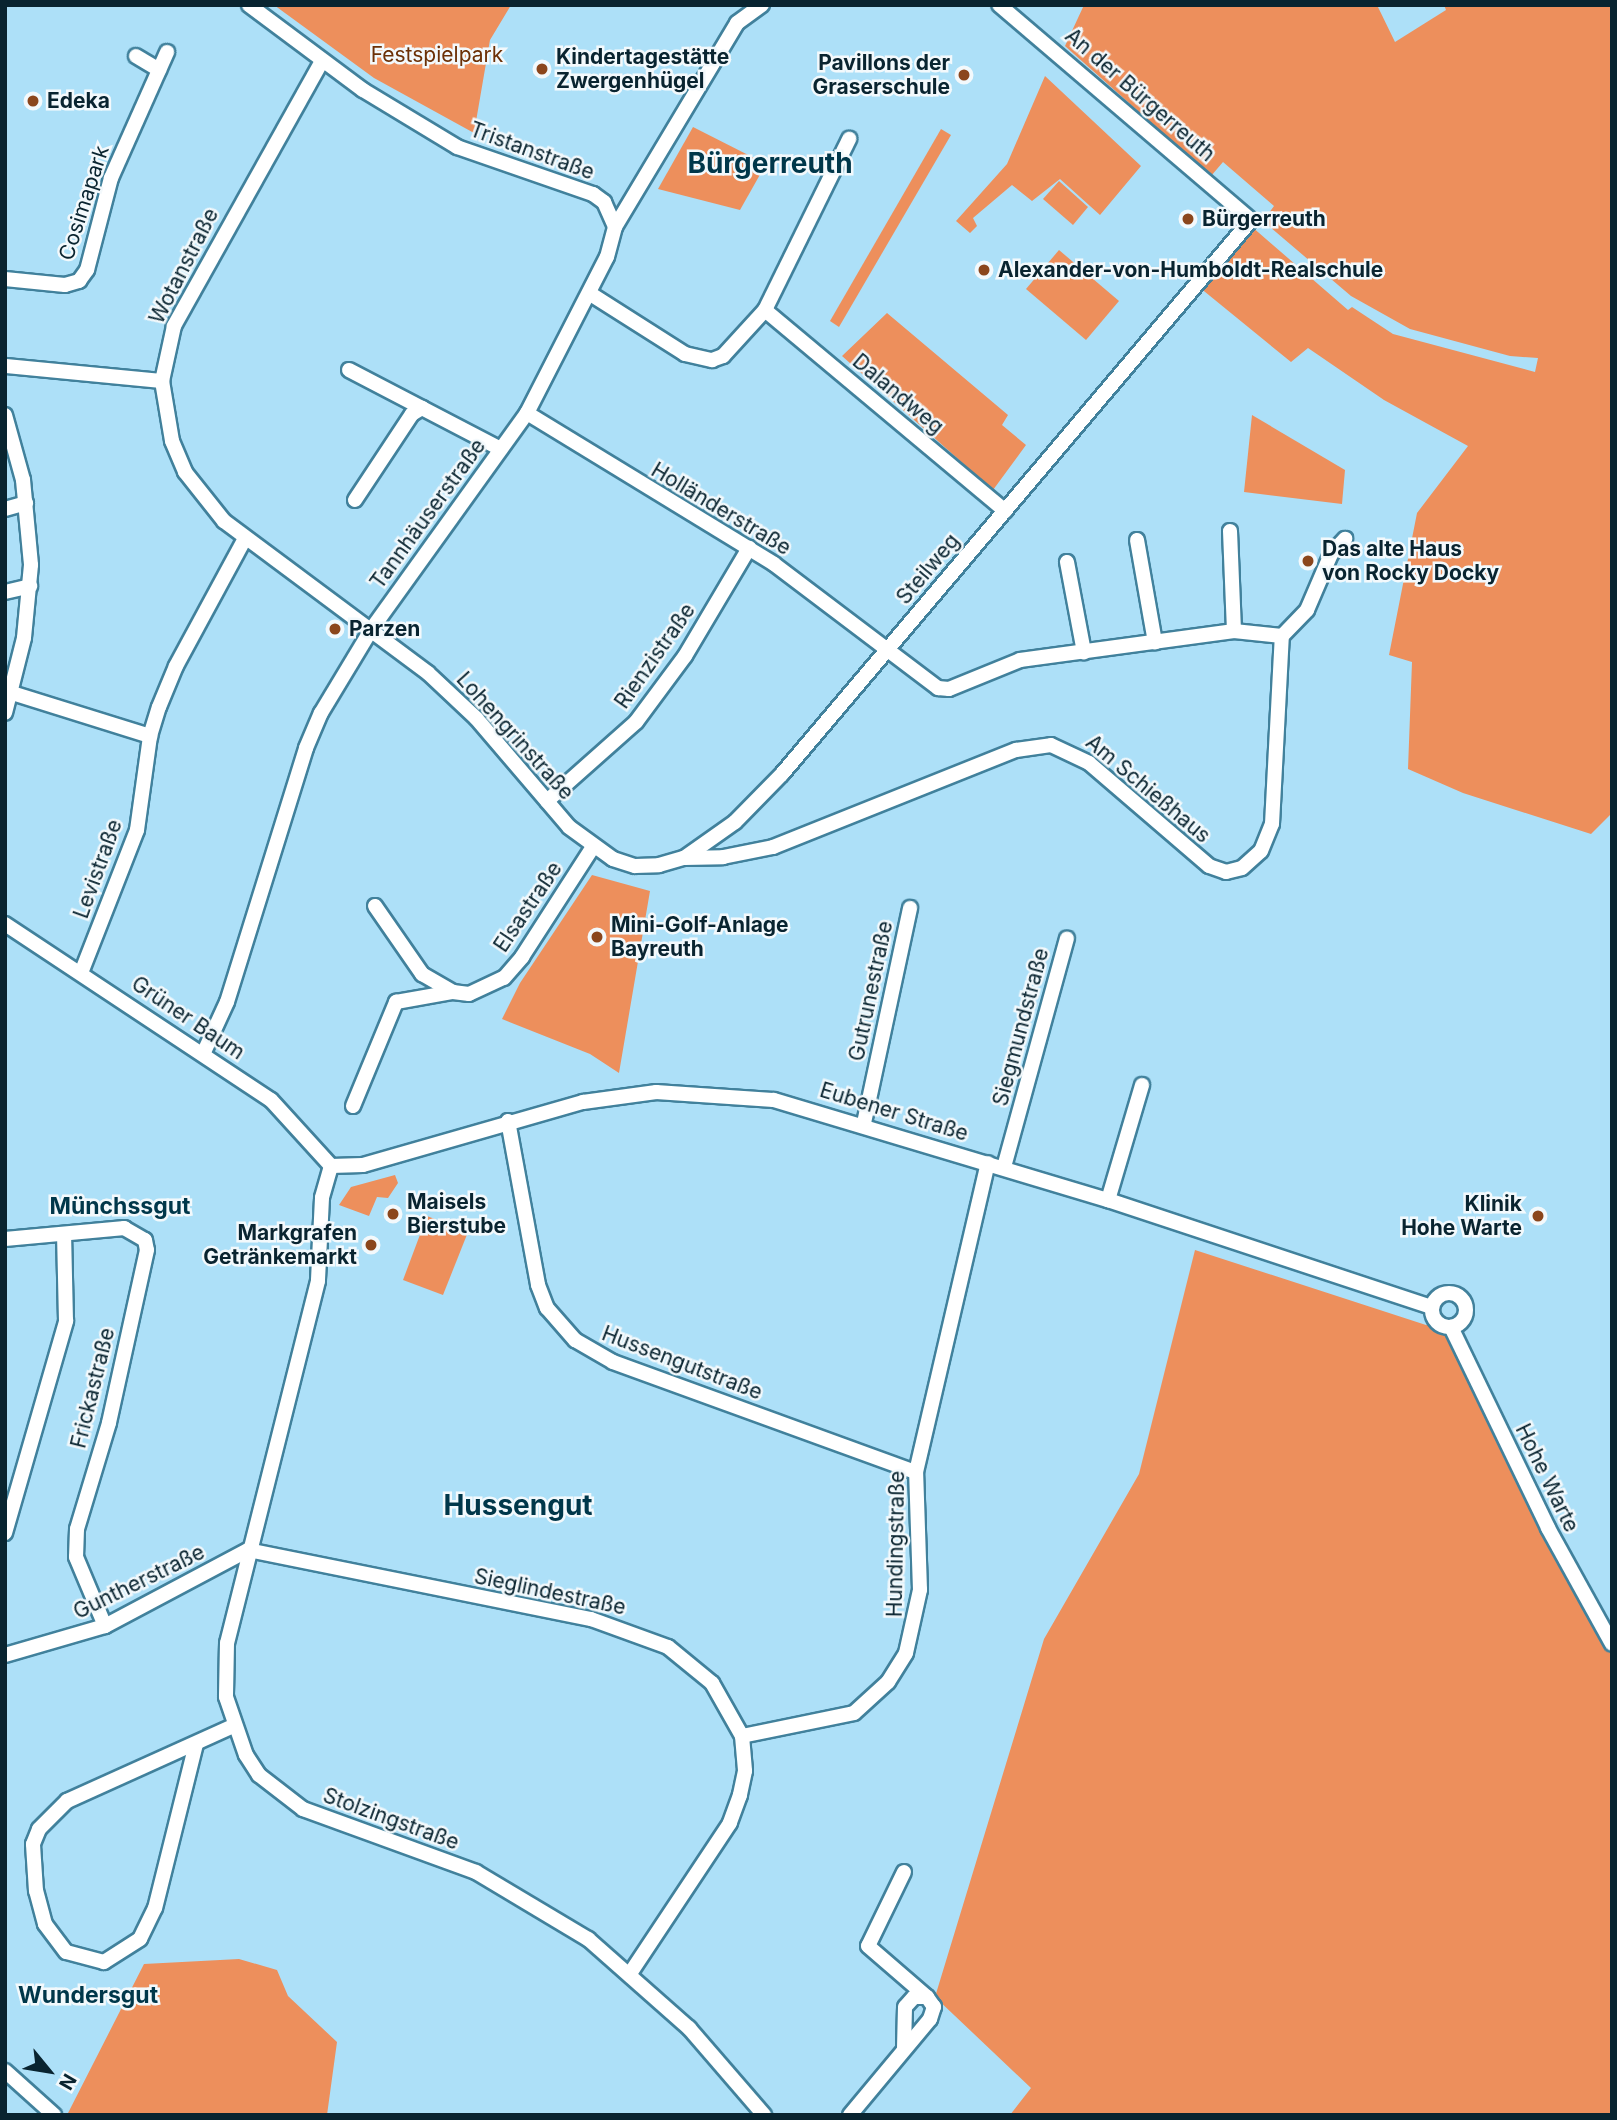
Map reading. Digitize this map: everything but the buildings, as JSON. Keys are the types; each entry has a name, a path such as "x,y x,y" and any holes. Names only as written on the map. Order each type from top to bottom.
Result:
{"street":[{"name":"Tristanstraße","path":"249,5 322,61 457,146 593,194 604,202 615,227"},
{"name":"Tannhäuserstraße","path":"204,1052 227,1002 306,748 321,713 372,630 527,412 589,293 615,227 737,23 762,5"},
{"name":"An der Bürgerreuth","path":"999,5 1251,220"},
{"name":"Cosimapark","path":"5,279 65,285 79,281 87,270 111,178 167,52"},
{"path":"136,56 159,70"},
{"name":"Wotanstraße","path":"322,61 187,296 167,349 162,381 172,441 185,472 204,500 244,540 372,630"},
{"path":"589,293 697,359 723,356 765,310 806,235 849,139"},
{"name":"Steilweg","path":"593,848 635,866 684,858 734,822 886,651 1251,220"},
{"name":"Dalandweg","path":"765,310 1005,511"},
{"path":"5,366 162,381"},
{"path":"349,370 501,449"},
{"path":"355,500 412,414 422,408"},
{"name":"Holländerstraße","path":"527,412 749,548 799,582 931,685 944,689 1020,660 1084,652"},
{"path":"5,415 26,503 30,586 12,693 5,713"},
{"path":"5,509 26,503"},
{"path":"1230,531 1234,631"},
{"path":"1067,562 1084,652 1234,631 1282,636 1307,610 1331,554 1345,539"},
{"name":"Levistraße","path":"81,973 137,830 150,736 176,666 244,540"},
{"path":"1137,540 1155,642"},
{"name":"Rienzistraße","path":"547,801 643,714 685,656 749,548"},
{"path":"5,592 30,586"},
{"name":"Lohengrinstraße","path":"372,630 476,718 547,801 593,848"},
{"name":"Am Schießhaus","path":"684,858 723,857 773,847 1016,750 1051,745 1089,763 1209,866 1226,872 1242,868 1261,851 1272,824 1282,636"},
{"path":"12,693 150,736"},
{"name":"Elsastraße","path":"353,1105 397,1002 453,992 469,993 504,978 593,848"},
{"path":"375,906 422,974 453,992"},
{"name":"Gutrunestraße","path":"864,1124 910,908"},
{"name":"Grüner Baum","path":"5,924 204,1052 271,1100 331,1166"},
{"name":"Siegmundstraße","path":"1004,1167 1067,939"},
{"path":"1108,1200 1142,1085"},
{"name":"Eubener Straße","path":"331,1166 363,1165 508,1121 583,1102 656,1092 774,1100 864,1124 1004,1167 1432,1307"},
{"name":"Hussengutstraße","path":"508,1121 538,1285 547,1308 575,1340 613,1362 916,1472"},
{"name":"Hundingstraße","path":"742,1736 854,1713 877,1694 899,1667 914,1635 919,1603 916,1472 988,1163"},
{"name":"Stolzingstraße","path":"331,1166 322,1198 323,1249 317,1289 248,1550 225,1669 233,1726 259,1775 303,1809 476,1872 581,1934 631,1972 689,2028 764,2115"},
{"name":"Frickastraße","path":"5,1239 124,1228 145,1240 147,1250 109,1423 77,1528 76,1557 105,1626"},
{"path":"5,1533 66,1321 64,1235"},
{"path":"1432,1307 1447,1293 1462,1298 1466,1315 1451,1328"},
{"name":"Hohe Warte","path":"1432,1307 1434,1320 1451,1328 1548,1528 1612,1644"},
{"name":"Guntherstraße","path":"5,1654 105,1626 248,1550"},
{"name":"Sieglindestraße","path":"248,1550 630,1630 668,1647 696,1668 727,1706 742,1736 745,1770 730,1823 631,1972"},
{"path":"196,1744 147,1928 125,1953 93,1963 66,1952 46,1924 33,1868 33,1844 39,1829 67,1801 233,1726"},
{"path":"850,2115 932,2014 933,2002 868,1946 904,1872"},
{"path":"904,2048 905,2007 914,1997 927,1997"},
{"path":"5,2071 54,2115"}],"green space":[{"name":"Festspielpark","path":"274,5 511,5 490,40 474,133 374,78"},
{"path":"1084,5 1377,5 1395,42 1446,10 1444,5 1612,5 1612,813 1591,834 1463,793 1408,769 1412,662 1389,655 1417,513 1468,446 1384,400 1308,348 1291,362 1199,287 1251,226 1348,310 1352,307 1393,334 1535,372 1538,358 1510,356 1410,329 1351,296 1263,221 1274,206 1223,162 1211,176 1065,46"},
{"path":"1045,76 1141,166 1100,215 1060,179 1032,201 1012,185 973,218 977,226 970,233 956,221 1007,164"},
{"path":"693,127 766,164 740,210 658,189"},
{"path":"941,129 951,135 839,327 830,321"},
{"path":"1059,181 1088,207 1073,225 1043,199"},
{"path":"1059,250 1119,301 1086,340 1026,289"},
{"path":"887,313 1008,415 1002,425 1026,445 993,490 842,356"},
{"path":"1252,415 1345,470 1342,504 1244,492"},
{"name":"Mini-Golf-Anlage Bayreuth","path":"592,875 650,891 619,1073 590,1054 502,1019 520,983"},
{"path":"395,1175 398,1183 388,1198 377,1197 369,1216 339,1205 351,1187"},
{"path":"427,1216 468,1232 443,1295 403,1280"},
{"path":"1195,1250 1426,1325 1447,1327 1612,1644 1612,2115 1010,2115 1031,2088 935,1997 1044,1639 1139,1474"},
{"path":"239,1959 277,1970 288,1996 337,2042 327,2115 67,2115 144,1964"}],"place":[{"name":"Kindertagestätte Zwergenhügel","path":"542,69"},
{"name":"Pavillons der Graserschule","path":"964,75"},
{"name":"Edeka","path":"33,101"},
{"name":"Bürgerreuth","path":"1188,219"},
{"name":"Alexander-von-Humboldt-Realschule","path":"984,270"},
{"name":"Das alte Haus von Rocky Docky","path":"1308,561"},
{"name":"Parzen","path":"335,629"},
{"name":"Mini-Golf-Anlage Bayreuth","path":"597,937"},
{"name":"Maisels Bierstube","path":"393,1214"},
{"name":"Klinik Hohe Warte","path":"1538,1216"},
{"name":"Markgrafen Getränkemarkt","path":"371,1245"}],"district":[{"name":"Bürgerreuth","path":"770,163"},
{"name":"Münchssgut","path":"120,1206"},
{"name":"Hussengut","path":"518,1505"},
{"name":"Wundersgut","path":"88,1995"}]}
